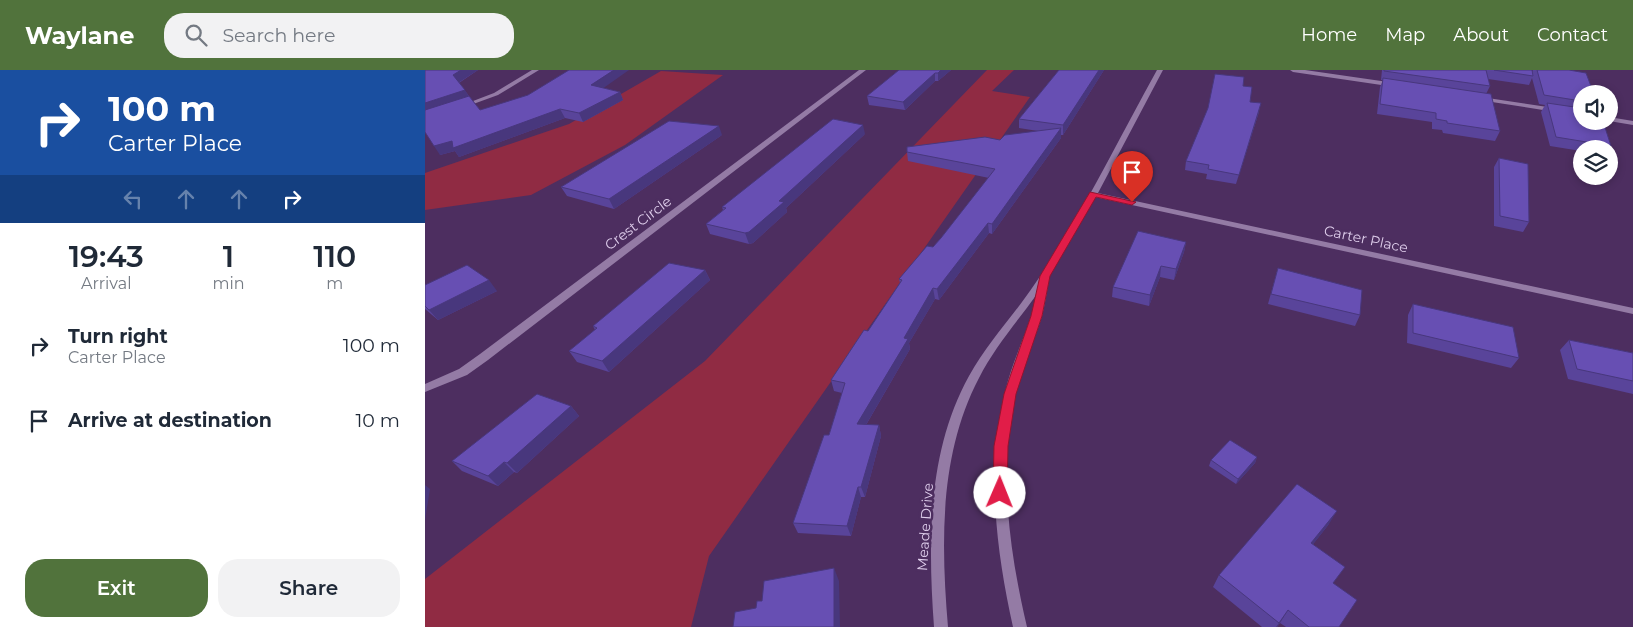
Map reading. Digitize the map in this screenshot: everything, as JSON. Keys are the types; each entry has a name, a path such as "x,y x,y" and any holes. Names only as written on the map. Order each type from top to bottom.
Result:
{"street":[{"path":"455,108 496,94 536,70"},
{"name":"Crest Circle","path":"425,388 463,372 863,70"},
{"name":"Meade Drive","path":"941,627 936,570 938,501 949,443 966,392 1003,332 1045,276 1093,194 1160,70"},
{"path":"1293,70 1405,87"},
{"path":"1474,98 1573,113"},
{"path":"1618,120 1633,122"},
{"name":"Carter Place","path":"1093,194 1633,310"},
{"name":"Meade Drive","path":"1020,627 1008,580 1000,508 1001,446 1010,394 1037,316 1045,276"}],"shaded area":[{"path":"987,70 1014,70 992,91 1030,97 709,556 691,627 425,627 425,579 705,361"},
{"path":"661,71 723,75 625,145 531,195 425,210 425,173 569,124"}],"building":[{"path":"425,70 461,70 453,75 465,90 425,103"},
{"path":"569,70 614,70 591,85 620,92 579,113 560,109 453,148 452,141 434,146 425,132 425,110 469,96 480,110 528,95"},
{"path":"899,70 941,70 935,73 903,102 867,96"},
{"path":"1059,70 1099,70 1063,125 1019,119"},
{"path":"1486,70 1490,86 1384,71"},
{"path":"1494,70 1532,70 1533,76"},
{"path":"1537,70 1569,70 1586,73 1591,85 1573,85 1573,100 1544,95"},
{"path":"1215,74 1244,77 1243,86 1252,87 1250,102 1261,103 1239,175 1208,169 1209,165 1186,161 1208,108"},
{"path":"1383,78 1491,94 1500,131 1447,123 1447,121 1436,119 1436,113 1380,104"},
{"path":"1547,103 1573,107 1573,130 1606,130 1609,140 1574,140 1556,137"},
{"path":"833,119 863,125 779,201 784,202 749,232 745,233 706,224 726,208 722,207"},
{"path":"669,121 719,126 609,199 561,187"},
{"path":"1061,128 992,224 988,223 937,289 933,288 904,338 908,339 857,424 879,425 861,487 858,487 847,526 793,523 824,435 829,435 845,383 831,380 864,330 868,331 902,280 899,279 927,246 933,247 941,238 995,169 907,152 907,147 985,137 1000,140 1005,135"},
{"path":"1499,158 1528,164 1529,222 1500,216"},
{"path":"1138,231 1186,242 1176,269 1161,266 1150,295 1113,287"},
{"path":"669,263 705,270 602,361 569,351 597,328 593,326"},
{"path":"467,265 489,280 429,310 425,306 425,285"},
{"path":"1278,268 1362,290 1360,315 1271,294"},
{"path":"1413,304 1513,327 1519,358 1413,333"},
{"path":"1569,340 1633,353 1633,381 1577,369"},
{"path":"537,394 571,406 507,463 504,462 488,476 452,461"},
{"path":"1230,440 1257,457 1238,479 1211,460"},
{"path":"1297,484 1337,511 1311,543 1345,567 1333,583 1357,600 1339,627 1309,627 1288,610 1279,623 1219,575"},
{"path":"834,568 834,627 733,627 735,612 756,608 757,601 762,601 764,581"}],"route":[{"path":"1000,493 1001,446 1010,394 1024,348 1037,316 1045,276 1093,194 1132,202"}]}
